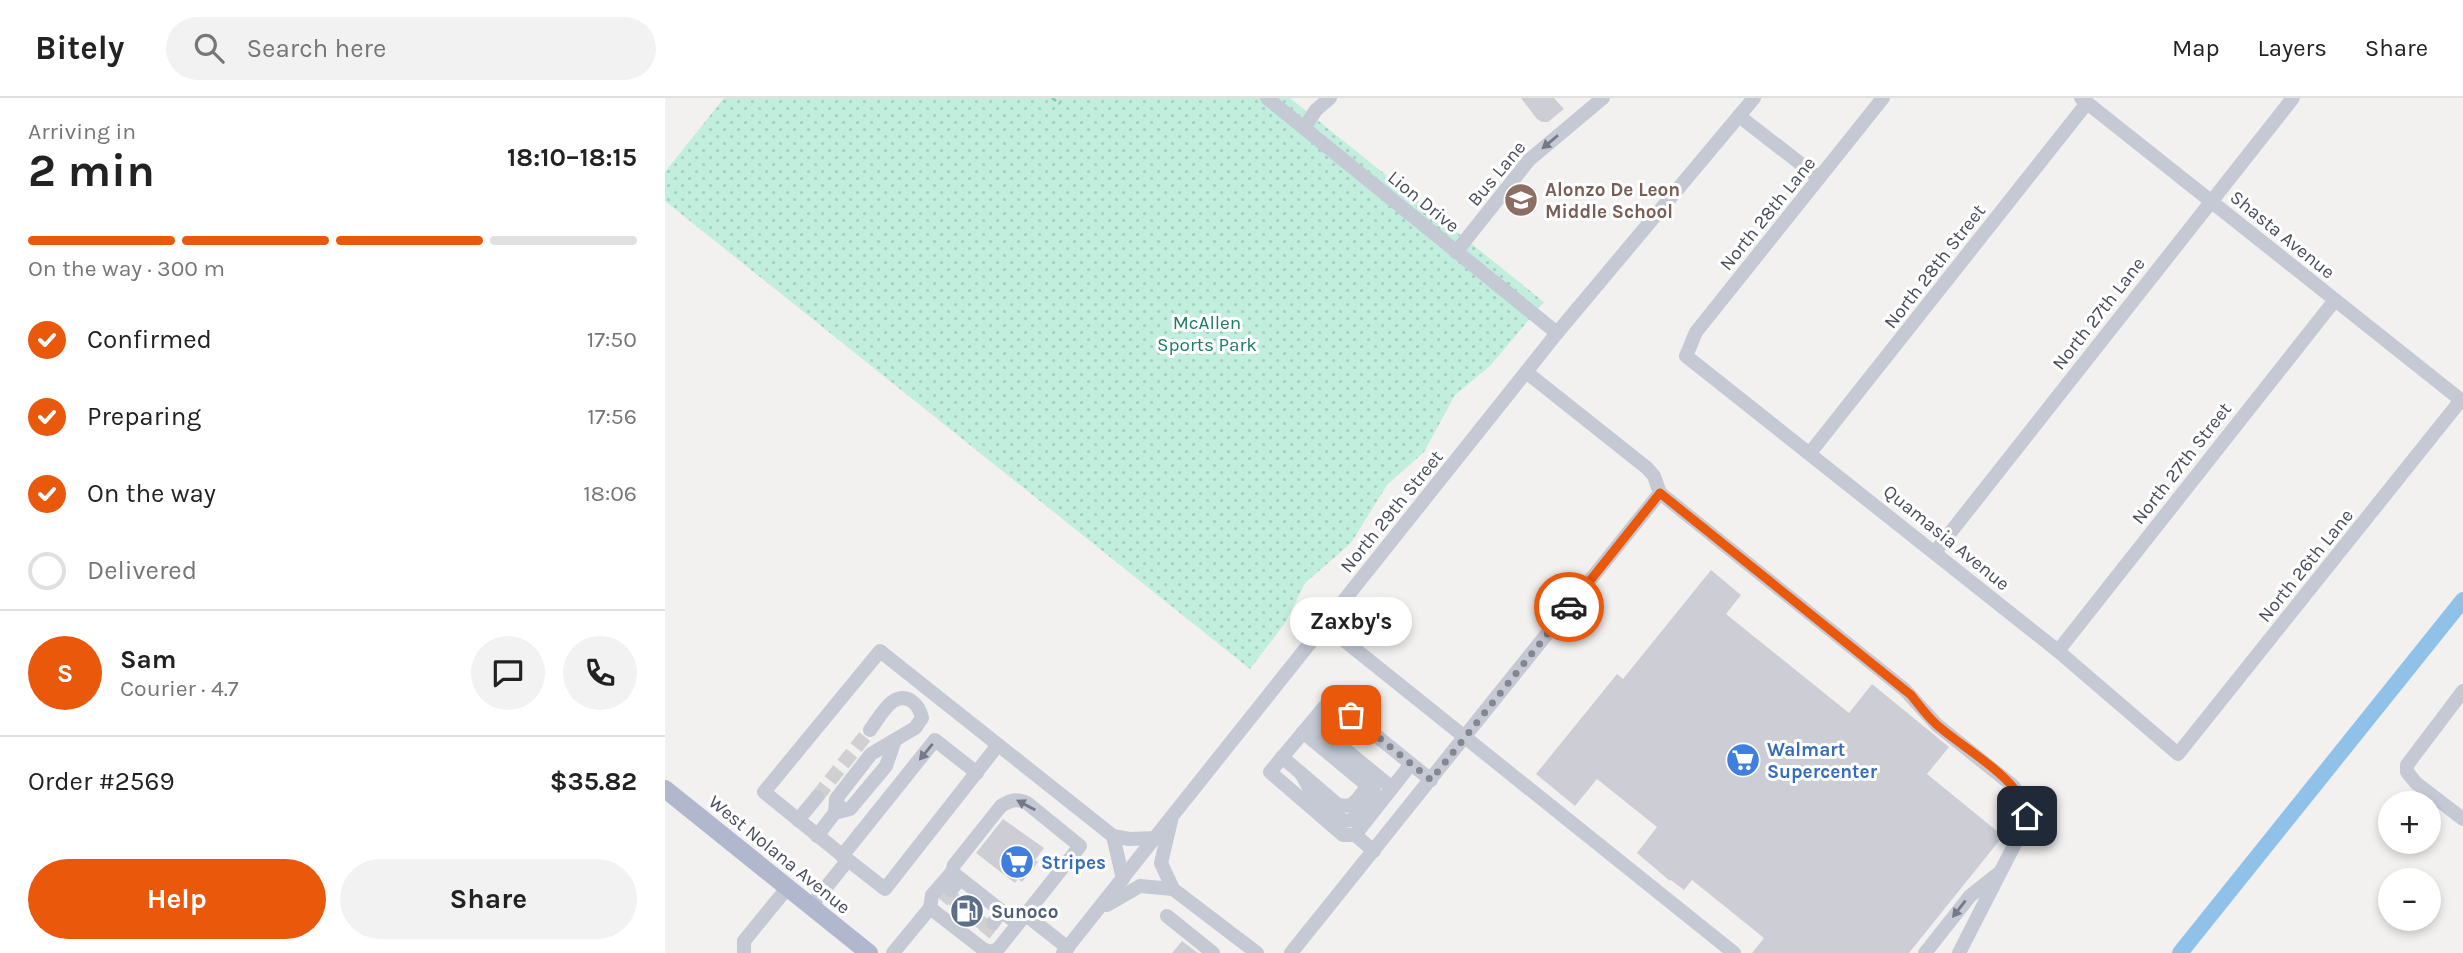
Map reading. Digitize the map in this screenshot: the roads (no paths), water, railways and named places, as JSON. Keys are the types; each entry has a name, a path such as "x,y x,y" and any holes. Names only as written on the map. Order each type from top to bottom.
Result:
{"main road":[{"name":"West Nolana Avenue","path":"665,789 869,953"}],"street":[{"name":"Lion Drive","path":"1267,98 1557,333"},
{"path":"1304,128 1316,110 1330,98"},
{"name":"Bus Lane","path":"1456,251 1529,160 1603,98"},
{"name":"North 29th Street","path":"1066,950 1557,333 1754,98"},
{"name":"North 28th Lane","path":"1686,356 1696,332 1883,98"},
{"name":"North 27th Lane","path":"1935,552 2293,98"},
{"name":"Shasta Avenue","path":"2084,101 2461,400"},
{"name":"North 28th Street","path":"1810,453 2084,101"},
{"path":"1739,116 1819,178"},
{"name":"North 27th Street","path":"2058,651 2335,300"},
{"name":"Quamasia Avenue","path":"1686,356 2058,651 2178,754"},
{"path":"1526,372 1647,468 1654,475 1660,493 1905,690 1937,725 2012,785 2026,806 2027,816 1959,953"},
{"name":"North 26th Lane","path":"2178,754 2461,400"},
{"path":"1291,953 1660,493"},
{"path":"1325,625 1734,953"},
{"path":"998,745 885,890 764,792 880,651 1113,836 1129,839 1155,838"},
{"path":"2463,691 2407,765 2407,772 2416,783 2463,819"},
{"path":"817,836 895,740 915,728 922,718 919,707 911,700 902,698 892,702 870,730"},
{"path":"1374,851 1355,835 1343,835 1270,772 1331,699 1431,780"},
{"path":"1282,757 1337,804 1346,807 1353,805 1368,786 1307,727"},
{"path":"1307,727 1392,788"},
{"path":"811,906 935,740 977,773"},
{"path":"1355,835 1411,764"},
{"path":"798,820 817,797"},
{"path":"893,953 949,897 954,865 1001,806 1010,800 1027,803 1080,846 998,950 991,952 979,920 949,897"},
{"path":"1172,817 1161,863 1173,889 1250,951"},
{"path":"1113,836 1123,879"},
{"path":"1925,953 1970,896 2000,872"},
{"path":"1098,910 1140,886 1173,889"},
{"path":"744,953 744,942 788,887"},
{"path":"949,897 979,920 1022,920 1066,950"},
{"path":"1167,916 1213,953"}],"waterway":[{"path":"2180,953 2463,600"}],"tunnel":[{"path":"817,797 870,730"},
{"path":"942,901 951,890"},
{"path":"951,906 960,895"},
{"path":"963,917 972,906"},
{"path":"976,927 984,916"},
{"path":"984,934 993,923"}],"place":[{"name":"Alonzo De Leon Middle School","path":"1521,200"},
{"name":"Zaxby's","path":"1351,715"},
{"name":"Walmart Supercenter","path":"1743,760"},
{"name":"Stripes","path":"1017,862"},
{"name":"Sunoco","path":"967,911"}],"park label":[{"name":"McAllen Sports Park","path":"1207,333"}]}
